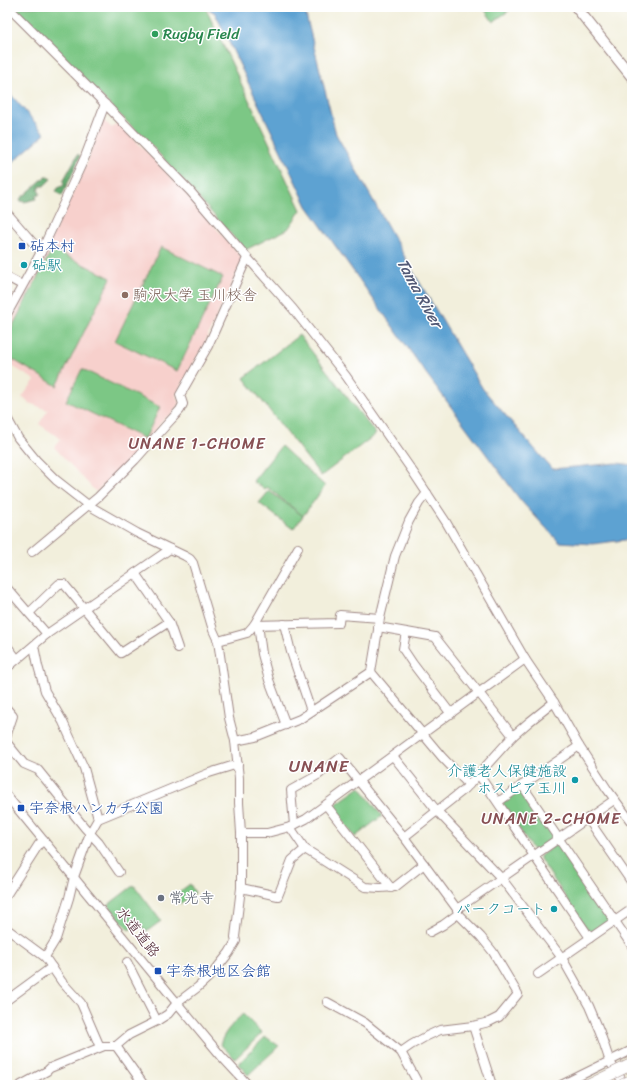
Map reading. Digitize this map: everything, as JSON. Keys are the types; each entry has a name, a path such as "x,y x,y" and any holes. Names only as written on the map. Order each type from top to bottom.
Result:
{"highway":[{"path":"589,1085 632,1064"},
{"path":"622,1085 632,1080"}],"main road":[{"path":"576,7 632,77"}],"street":[{"path":"8,7 190,191 293,309 346,376 446,522 525,659 554,702 579,746 614,800 632,823"},
{"path":"7,314 41,252 85,157 105,104"},
{"path":"7,213 41,252"},
{"path":"32,552 98,497 136,460 180,410 184,404 180,394 208,346 247,258"},
{"path":"7,277 22,285"},
{"path":"7,418 18,438 36,460 56,480 88,505 137,533 190,559 193,563 213,630 218,641 229,718 235,742 238,764 241,833 241,888 235,936 236,941 229,953 212,974 177,1003 168,1014 130,1035 116,1046 100,1047 50,1068 21,1085"},
{"path":"235,742 255,737 300,719 371,672 380,618 395,556 409,521 419,503 427,494"},
{"path":"218,641 247,633 256,624 298,548"},
{"path":"7,668 47,634 170,549"},
{"path":"135,573 169,622 178,648"},
{"path":"29,613 59,584 64,584 122,653 169,622"},
{"path":"7,588 47,634"},
{"path":"256,624 338,623 340,615 380,618"},
{"path":"256,624 269,680 286,725"},
{"path":"284,624 291,652 312,711"},
{"path":"378,628 435,637 513,736"},
{"path":"406,632 403,649 451,714"},
{"path":"7,646 17,658"},
{"path":"34,646 45,691 63,722 84,768 98,819"},
{"path":"241,833 267,833 292,826 306,819 525,659"},
{"path":"371,672 442,757 469,786"},
{"path":"404,837 469,786 513,736 554,702"},
{"path":"7,708 13,716 7,734"},
{"path":"7,743 24,764 38,770 99,843 119,872"},
{"path":"498,802 579,746"},
{"path":"393,756 437,811 502,879 562,958 589,1006 610,1062 625,1085"},
{"path":"401,1052 416,1042 440,1030 473,1026 489,1022 499,1016 518,994 493,952 458,911 424,864 404,837 340,758 318,775 291,790 292,826 305,849 365,887 395,887 424,864"},
{"path":"45,957 56,939 69,898 74,876 90,833 98,819 209,773 238,764"},
{"path":"479,775 590,938"},
{"path":"522,785 632,946"},
{"name":"水道道路","path":"7,796 222,1057 248,1085"},
{"path":"430,932 614,800"},
{"path":"326,805 391,888"},
{"path":"588,819 632,883"},
{"path":"7,894 38,844 44,841"},
{"path":"241,888 278,896 292,860 305,849"},
{"path":"538,974 632,908"},
{"path":"7,928 45,957 62,982 81,1003 100,1047"},
{"path":"127,962 157,1021"},
{"path":"7,1000 52,967"},
{"path":"327,1002 365,1023 401,1052 417,1084"},
{"path":"473,1026 492,1085"},
{"path":"116,1046 144,1085"},
{"path":"561,1085 632,1050"}],"shaded area":[{"name":"駒沢大学 玉川校舎","path":"102,119 112,128 118,122 184,191 243,259 204,344 176,395 179,403 173,413 165,418 130,459 96,492 54,447 61,439 39,424 48,410 29,403 22,397 35,380 7,363 7,331 87,163"}],"green space":[{"path":"14,7 205,7 301,210 288,229 245,250 152,146"},
{"path":"483,7 514,7 493,22"},
{"path":"78,154 80,157 61,196 56,191 59,187 63,186 63,181"},
{"path":"45,177 51,179 44,186 40,186 38,190 40,193 36,196 37,199 24,202 21,201 20,199"},
{"path":"161,247 223,277 177,371 115,341"},
{"path":"52,249 111,278 57,386 7,356 7,337"},
{"path":"299,335 376,434 321,476 244,378"},
{"path":"82,369 160,407 145,439 66,401"},
{"path":"281,446 325,486 303,516 267,487 265,490 253,481"},
{"path":"269,491 303,516 293,529 259,503"},
{"path":"360,787 382,816 355,837 332,807"},
{"path":"520,790 523,791 554,836 553,840 537,851 533,850 503,805 504,801"},
{"path":"556,844 560,845 610,918 608,922 593,932 589,932 540,859 540,856"},
{"path":"190,884 195,893 181,904 175,895"},
{"path":"134,885 161,921 146,932 139,923 129,930 108,905"},
{"path":"243,1014 262,1033 235,1059 220,1044 224,1035"},
{"path":"266,1037 279,1046 248,1075 238,1064"}],"water":[{"name":"Tama River","path":"205,7 304,7 336,134 411,268 483,389 552,469 617,463 632,465 632,539 593,544 559,542 521,501 425,372 307,206 215,13"},
{"path":"7,90 45,134 7,167"}],"place":[{"name":"Rugby Field","path":"155,34"},
{"name":"砧本村","path":"22,246"},
{"name":"砧駅","path":"24,265"},
{"name":"駒沢大学 玉川校舎","path":"125,295"},
{"name":"介護老人保健施設 ホスピア玉川","path":"575,780"},
{"name":"宇奈根ハンカチ公園","path":"21,808"},
{"name":"常光寺","path":"161,898"},
{"name":"パークコート","path":"554,909"},
{"name":"宇奈根地区会館","path":"158,971"}],"district":[{"name":"UNANE 1-CHOME","path":"197,443"},
{"name":"UNANE","path":"319,766"},
{"name":"UNANE 2-CHOME","path":"551,818"}]}
